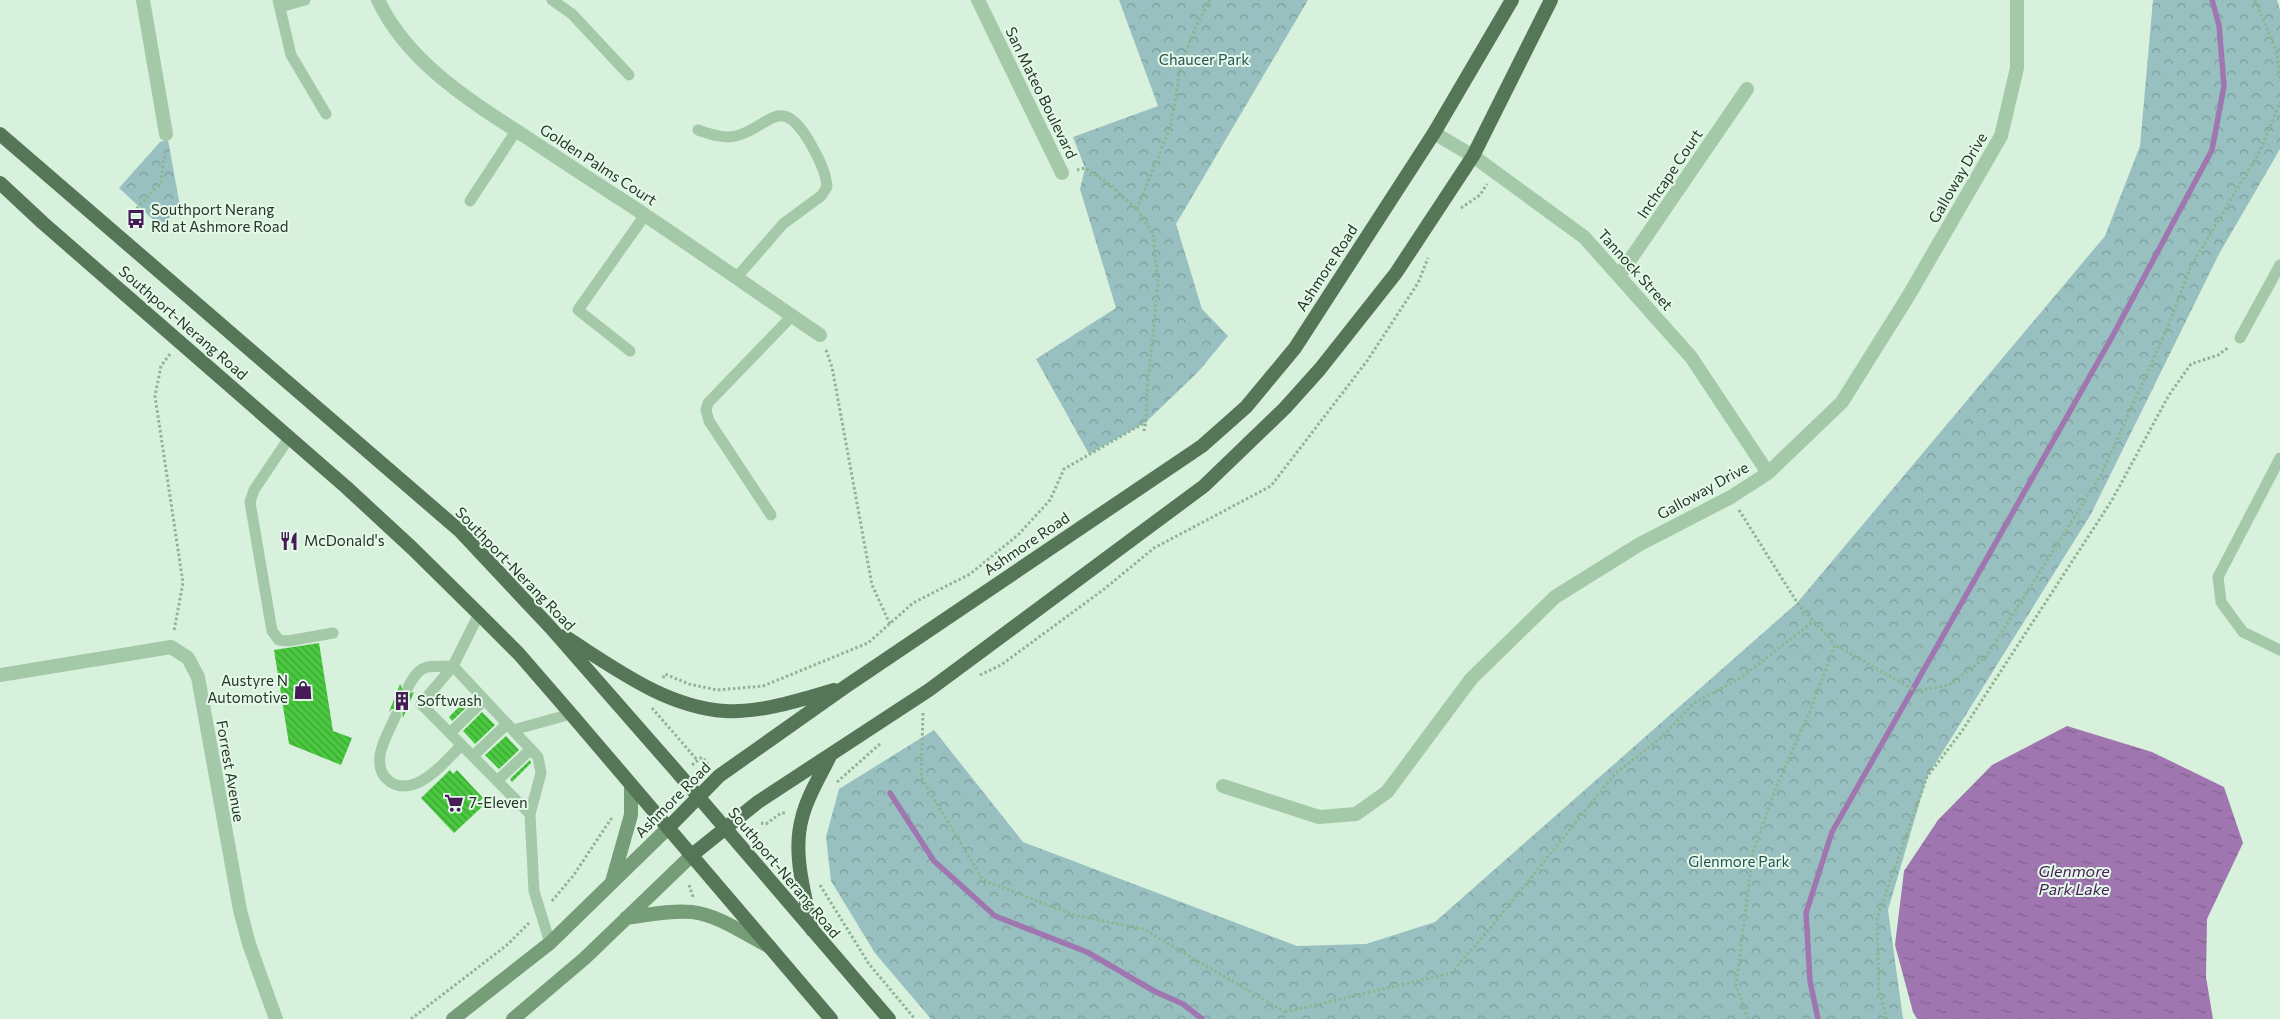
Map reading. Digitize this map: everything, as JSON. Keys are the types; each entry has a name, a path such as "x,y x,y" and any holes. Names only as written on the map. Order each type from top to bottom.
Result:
{"main road":[{"name":"Ashmore Road","path":"454,1019 550,943 719,776 844,687 1202,446 1246,407 1295,348 1434,133 1512,0"},
{"path":"513,1019 585,958 692,855 724,828 758,802 929,690 1204,486 1285,408 1320,369 1396,273 1473,156 1551,0"},
{"name":"Southport-Nerang Road","path":"0,134 460,532 551,628 889,1019"},
{"name":"Southport-Nerang Road","path":"0,183 43,224 180,340 346,487 412,548 519,654 831,1019"},
{"path":"551,628 632,680 682,702 707,708 727,711 775,705 844,687"},
{"path":"812,932 798,857 799,832 808,800 832,754"},
{"path":"612,883 628,825 632,802 631,784"},
{"path":"626,918 668,912 693,912 716,920 771,948"}],"street":[{"path":"142,0 166,134"},
{"name":"Golden Palms Court","path":"378,0 387,18 418,57 455,89 645,215 820,335"},
{"name":"San Mateo Boulevard","path":"978,0 1062,173"},
{"name":"Galloway Drive","path":"1223,786 1319,817 1356,814 1387,792 1471,679 1555,597 1640,544 1731,497 1768,472 1842,402 1909,295 2001,136 2017,68 2017,0"},
{"name":"Inchcape Court","path":"1619,276 1747,89"},
{"name":"Tannock Street","path":"1434,133 1473,156 1584,237 1691,357 1768,472"},
{"path":"0,675 171,646"},
{"name":"Forrest Avenue","path":"171,646 188,658 198,677 236,891 249,944 276,1019"}],"lane":[{"path":"305,0 279,4 290,56 326,114"},
{"path":"552,0 572,14 629,75"},
{"path":"698,130 714,135 733,137 744,134 773,117 791,118 800,126 816,153 826,178 827,188 821,196 784,224 736,278"},
{"path":"470,201 516,131"},
{"path":"630,351 578,310 645,215"},
{"path":"2240,338 2280,265"},
{"path":"771,515 714,428 706,410 708,403 792,316"},
{"path":"289,438 254,490 250,502 272,631 279,640 288,642 333,633"},
{"path":"2280,458 2218,577 2221,602 2243,632 2280,650"},
{"path":"479,614 453,666 422,704 530,814"},
{"path":"408,687 418,670 426,667 453,666 531,749 540,762 541,773 530,814 534,891 550,943"},
{"path":"450,733 484,700"},
{"path":"473,756 510,727 571,714"},
{"path":"396,715 380,754 382,772 389,782 398,786 407,786 426,778 462,745"},
{"path":"497,781 531,749"}],"path":[{"path":"1137,209 1171,125 1181,65 1196,26 1210,0"},
{"path":"2255,0 2277,53 2280,80"},
{"path":"1731,497 1800,607 1835,644 1916,691 1949,685 1986,657 2101,475 2166,331 2191,266 2260,151 2280,102"},
{"path":"130,216 161,182 166,134"},
{"path":"1062,173 1084,168 1109,184 1137,209 1154,234 1158,284 1144,431"},
{"path":"1457,212 1463,205 1480,195 1495,173"},
{"path":"977,676 1001,665 1103,590 1154,548 1271,486 1367,361 1418,283 1431,249"},
{"path":"820,335 832,367 872,585 890,624"},
{"path":"1887,1019 1878,991 1877,918 1927,777 1962,731 2112,500 2169,395 2191,364 2218,356 2240,338"},
{"path":"171,646 183,583 155,396 161,366 180,340"},
{"path":"658,691 665,674 689,684 717,690 763,686 868,643 913,603 970,574 1018,535 1050,500 1064,469 1146,422"},
{"path":"916,713 923,707 921,777 983,880 1074,914 1143,929 1285,1012 1451,973 1492,926 1614,775 1664,735 1694,704 1742,677 1814,621"},
{"path":"1748,1019 1736,986 1753,852 1777,785 1811,709 1835,644"},
{"path":"651,708 698,761"},
{"path":"831,789 886,738"},
{"path":"692,765 702,757 709,764"},
{"path":"761,823 766,824 781,813 791,814"},
{"path":"411,1019 507,945 541,912 573,876 611,819 628,825"},
{"path":"819,884 869,964 915,1019"},
{"path":"689,885 693,898"},
{"path":"1283,1019 1285,1012"}],"green space":[{"name":"Chaucer Park","path":"1119,0 1308,0 1176,224 1202,309 1228,336 1198,372 1146,422 1089,454 1036,359 1116,308 1080,189 1085,168 1073,137 1158,106"},
{"name":"Glenmore Park","path":"2153,0 2277,0 2280,10 2280,149 2219,254 2091,514 1927,777 1888,910 1903,1019 931,1019 875,953 831,881 826,837 839,789 934,730 1023,842 1297,946 1366,944 1435,922 1797,603 2105,236 2140,146"},
{"path":"168,140 180,206 161,227 119,188 160,142"}],"water":[{"name":"Glenmore Park Lake","path":"2067,726 2152,752 2224,787 2243,843 2207,919 2206,977 2213,1019 1917,1019 1913,1012 1895,945 1904,871 1938,820 1992,765"}],"building":[{"name":"Austyre N Automotive","path":"319,643 333,731 352,738 341,765 289,744 274,650"},
{"name":"Softwash","path":"400,684 405,694 414,692 403,718 402,711 399,708 392,709 389,712"},
{"path":"468,698 472,702 452,721 449,717"},
{"path":"482,712 495,725 475,744 463,731"},
{"path":"506,736 519,750 499,769 485,755"},
{"path":"530,760 531,763 512,782 510,779"},
{"name":"7-Eleven","path":"450,770 453,774 457,770 483,798 480,801 484,805 454,833 421,798"}],"waterway":[{"path":"1818,1019 1810,981 1806,913 1832,832 2112,337 2212,150 2224,86 2219,25 2212,0"},
{"path":"890,793 934,861 995,916 1087,952 1154,991 1183,1004 1202,1019"}],"place":[{"name":"Southport Nerang Rd at Ashmore Road","path":"136,219"},
{"name":"McDonald's","path":"289,541"},
{"name":"Austyre N Automotive","path":"303,690"},
{"name":"Softwash","path":"402,701"},
{"name":"7-Eleven","path":"454,803"}]}
